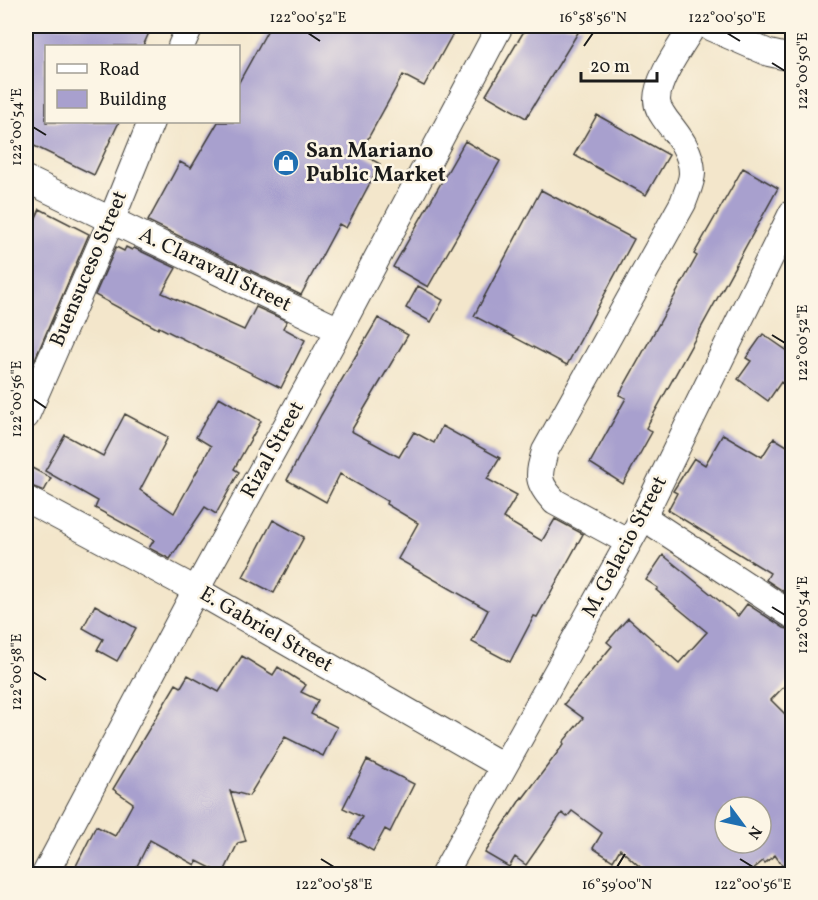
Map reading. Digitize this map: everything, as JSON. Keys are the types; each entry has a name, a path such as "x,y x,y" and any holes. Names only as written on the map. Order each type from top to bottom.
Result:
{"street":[{"path":"181,45 190,26"},
{"name":"Rizal Street","path":"45,874 196,590 339,330 500,26"},
{"path":"629,542 555,502 546,492 539,475 545,451 684,203 693,174 691,158 679,136 660,112 657,102 664,76 693,26"},
{"path":"707,26 769,53 792,58"},
{"name":"Buensuceso Street","path":"26,416 111,221 151,123"},
{"name":"A. Claravall Street","path":"26,179 339,330"},
{"name":"M. Gelacio Street","path":"444,874 643,517 792,213"},
{"name":"E. Gabriel Street","path":"26,499 196,590 503,766"},
{"path":"643,517 792,615"}],"building":[{"path":"26,26 152,26 143,45 45,45 45,123 119,123 94,175 26,142"},
{"name":"San Mariano Public Market","path":"270,26 457,26 424,86 403,75 360,153 380,164 346,228 339,224 301,295 148,221 180,162 191,168 217,123 240,123 240,80"},
{"path":"527,26 582,26 526,118 486,95"},
{"path":"597,115 669,155 646,195 574,155"},
{"path":"465,141 500,161 428,287 393,267"},
{"path":"743,168 778,188 646,428 652,432 623,484 590,463 626,398 619,395 697,256 694,254"},
{"path":"541,190 634,239 567,365 474,316"},
{"path":"40,209 89,234 26,380 26,220 33,224"},
{"path":"116,247 124,251 126,247 132,250 134,248 176,268 162,293 244,330 256,307 287,321 283,328 305,340 281,388 159,327 158,329 95,295"},
{"path":"418,286 443,300 431,322 406,308"},
{"path":"378,318 408,335 351,431 399,457 414,432 434,443 442,426 500,458 487,479 517,495 503,518 542,541 555,519 583,534 537,617 534,616 510,662 472,642 488,610 398,559 418,523 386,504 387,501 340,474 326,502 287,480 321,415"},
{"path":"763,334 792,354 792,390 781,382 768,401 738,379 751,361 746,358"},
{"path":"219,397 261,421 234,469 239,472 216,514 205,507 170,559 149,548 154,540 95,508 98,501 45,471 65,435 103,456 125,414 168,437 140,490 174,513 211,446 196,437"},
{"path":"723,434 762,457 774,438 792,449 792,597 766,580 770,573 668,510 677,493 673,491 694,458 705,465"},
{"path":"32,468 51,478 44,491 26,484"},
{"path":"273,520 304,537 274,593 243,577"},
{"path":"663,555 738,616 747,604 784,628 792,630 792,678 771,700 792,721 792,874 788,874 775,855 747,874 648,874 620,849 613,861 593,848 602,833 572,811 567,817 562,813 526,865 515,857 509,867 485,853 522,797 583,718 564,704 612,646 607,642 628,618 679,663 707,632 656,590 658,588 646,580"},
{"path":"95,605 136,628 117,661 97,650 103,639 83,628"},
{"path":"242,656 273,675 278,667 306,685 301,692 318,700 311,714 337,727 323,756 285,737 249,796 230,791 246,841 238,843 223,874 197,861 195,865 150,840 133,874 72,874 96,826 115,836 133,803 113,789 176,684 181,687 188,675 219,692"},
{"path":"367,760 414,784 390,832 385,829 373,851 350,838 362,817 343,808"}],"place":[{"name":"San Mariano Public Market","path":"286,163"}]}
